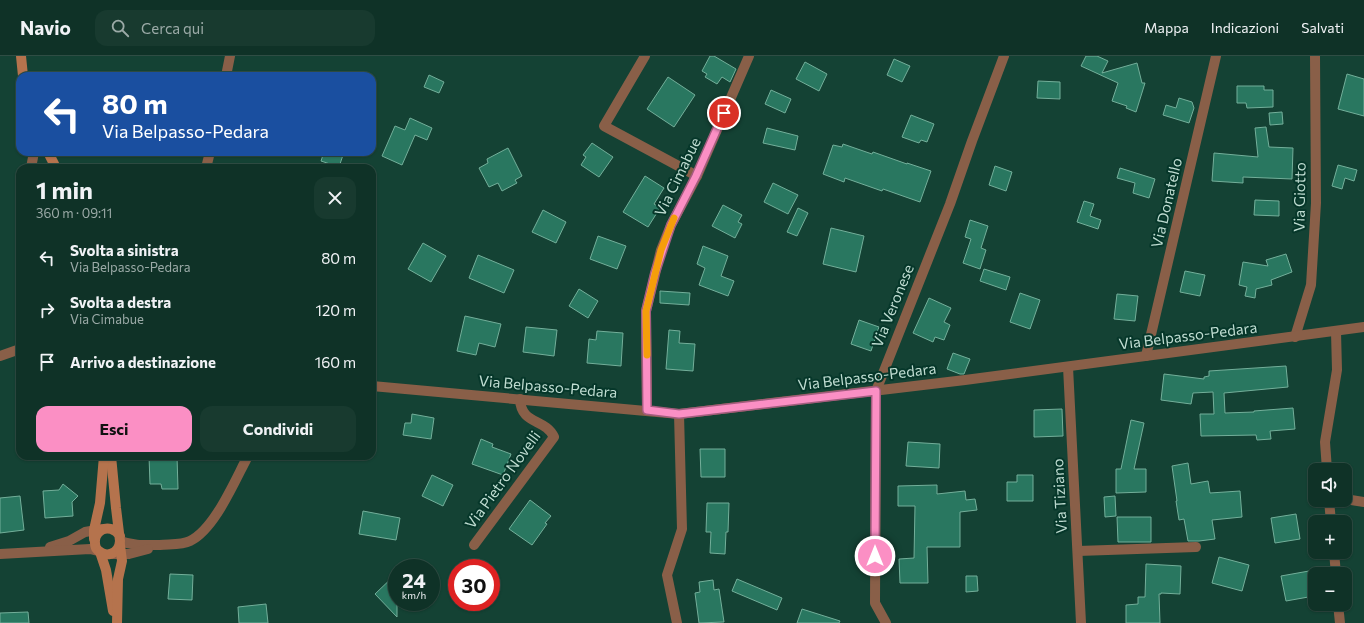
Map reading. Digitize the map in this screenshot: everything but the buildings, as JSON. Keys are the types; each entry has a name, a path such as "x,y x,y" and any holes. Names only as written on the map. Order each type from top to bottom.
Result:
{"main road":[{"path":"21,56 23,72"},
{"path":"104,460 100,502 94,532 96,548 106,570 116,623"},
{"path":"111,460 122,548 118,579 116,623"},
{"path":"94,532 106,528 114,530 122,548"},
{"path":"99,552 110,554"}],"street":[{"path":"227,72 230,56"},
{"path":"645,56 604,126 696,176"},
{"name":"Via Cimabue","path":"647,410 646,311 655,273 671,225 696,176 749,56"},
{"name":"Via Veronese","path":"886,623 874,603 876,391 950,204 1004,56"},
{"name":"Via Donatello","path":"1146,356 1216,56"},
{"name":"Via Giotto","path":"1295,337 1311,286 1316,204 1315,56"},
{"name":"Via Belpasso-Pedara","path":"376,386 679,414 1068,367 1336,332 1364,327"},
{"path":"1326,463 1325,442 1337,370 1336,332"},
{"path":"0,356 16,350"},
{"name":"Via Tiziano","path":"1068,367 1081,623"},
{"name":"Via Pietro Novelli","path":"474,545 554,437 551,431 525,415 522,411 520,399"},
{"path":"677,623 667,575 682,530 679,414"},
{"path":"122,548 163,545 189,541 201,533 210,523 221,506 246,460"},
{"path":"1352,500 1364,502"},
{"path":"35,551 94,532"},
{"path":"110,554 122,548 163,545"},
{"path":"1078,552 1196,547"},
{"path":"0,554 90,549 99,552"},
{"path":"1339,611 1340,623"}],"slow traffic":[{"path":"647,355 646,311 661,250 674,218"}],"route":[{"path":"724,113 706,155 671,225 661,250 655,273 646,311 647,410 679,414 876,391 875,556"}]}
